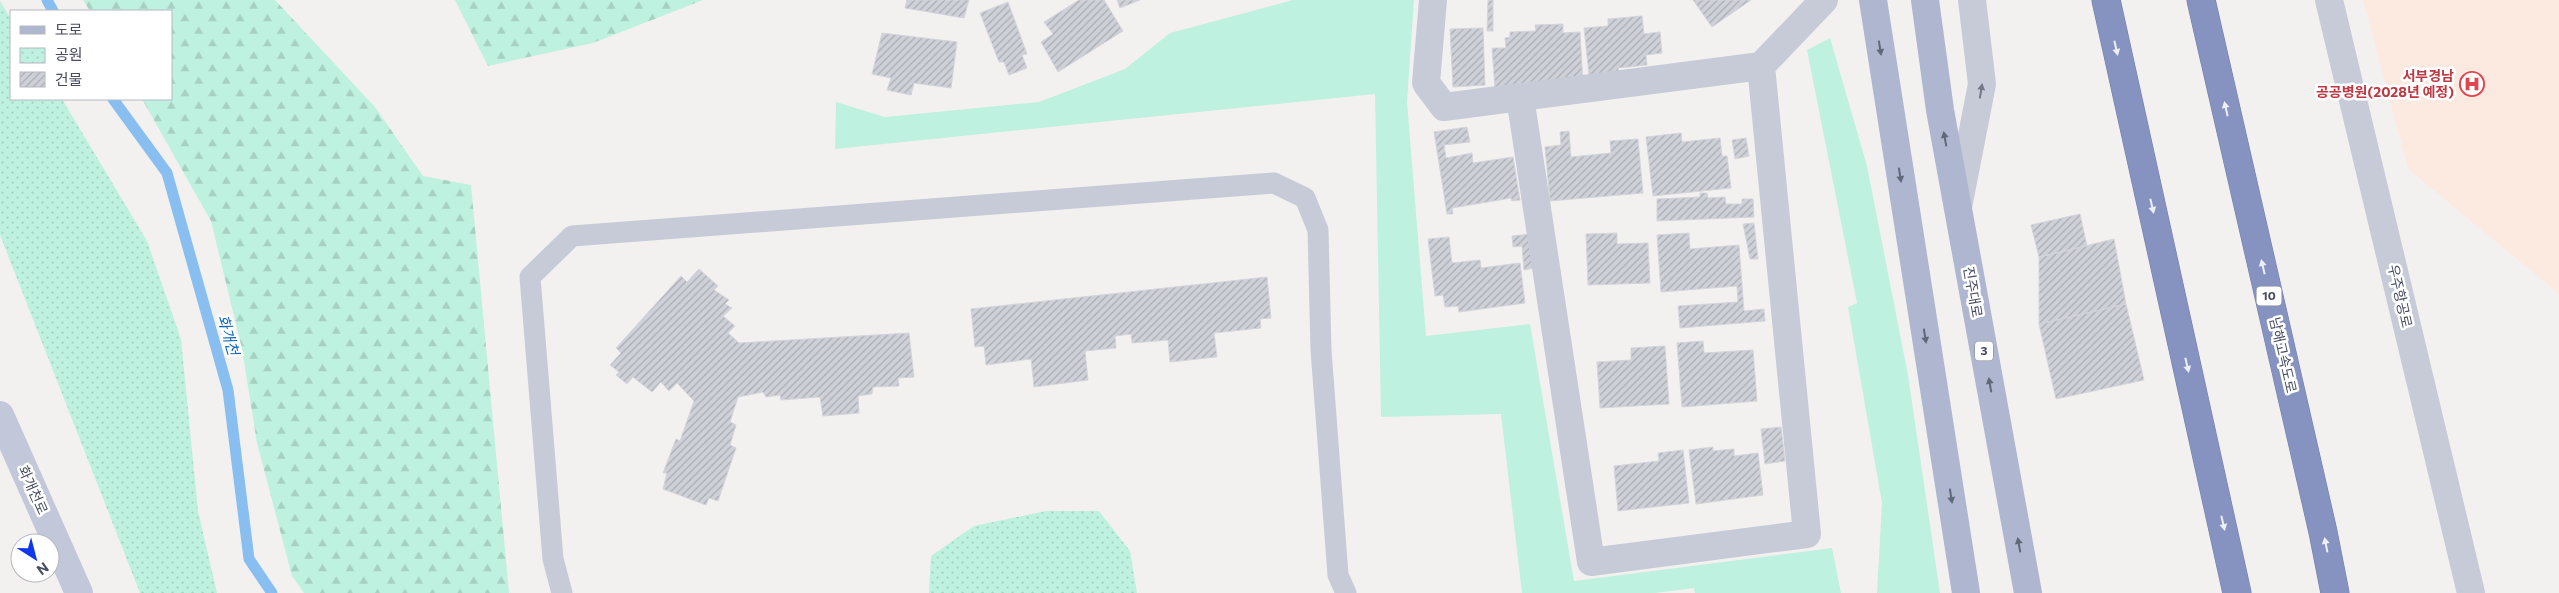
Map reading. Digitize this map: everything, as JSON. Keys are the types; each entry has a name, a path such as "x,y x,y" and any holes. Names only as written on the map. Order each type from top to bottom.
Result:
{"highway":[{"path":"2106,0 2237,593"},
{"name":"남해고속도로","path":"2201,0 2321,523 2335,593"}],"main road":[{"path":"1873,0 1966,593"},
{"name":"진주대로","path":"1925,0 1940,110 2028,593"},
{"name":"화개천로","path":"0,415 79,593"}],"street":[{"path":"1433,0 1426,83 1444,107 1761,66 1824,0"},
{"path":"1958,207 1982,84 1972,0"},
{"name":"우주항공로","path":"2329,0 2471,593"},
{"path":"1520,97 1591,562 1640,556 1807,534 1761,66"}],"lane":[{"path":"562,593 553,559 530,277 572,236 1274,183 1305,198 1318,230 1324,399 1338,575 1346,593"}],"shaded area":[{"name":"서부경남 공공병원(2028년 예정)","path":"2363,0 2559,0 2559,294 2408,169"}],"green space":[{"path":"83,0 275,0 375,107 423,176 471,185 509,593 304,593 292,576 257,443 242,349 211,221 143,100 172,100 172,10 89,10"},
{"path":"455,0 703,0 593,43 488,66"},
{"path":"1293,0 1414,0 1407,102 1426,336 1530,324 1574,581 1832,548 1841,593 1695,593 1694,588 1655,593 1522,593 1501,414 1381,417 1375,94 835,149 836,102 885,117 1039,102 1125,69 1170,33"},
{"path":"0,1 10,17 10,100 63,100 147,241 181,339 198,511 217,593 140,593 0,235"},
{"path":"1830,38 1867,166 1908,375 1940,593 1877,593 1882,503 1848,307 1857,303 1807,50"},
{"path":"1046,511 1099,511 1130,551 1137,593 929,593 931,556 974,526"}],"building":[{"path":"907,0 969,0 964,18 905,8"},
{"path":"1079,0 1104,0 1123,31 1058,72 1041,42 1053,34 1044,22"},
{"path":"1117,0 1140,0 1120,8"},
{"path":"1488,0 1493,0 1493,31 1487,31"},
{"path":"1693,0 1751,0 1712,27"},
{"path":"1008,2 1027,54 1022,55 1027,68 1009,75 1004,62 999,62 980,13"},
{"path":"1642,16 1644,34 1660,32 1662,53 1646,55 1647,65 1618,68 1619,72 1589,75 1584,28 1608,26 1608,19"},
{"path":"1563,24 1563,33 1580,32 1583,83 1495,89 1492,48 1506,48 1505,38 1510,37 1510,32 1536,31 1535,25"},
{"path":"1483,28 1485,85 1453,87 1450,29"},
{"path":"882,33 957,42 951,88 914,83 911,95 887,90 891,78 872,74"},
{"path":"1467,127 1470,142 1444,145 1446,158 1472,153 1473,163 1513,157 1520,200 1512,201 1511,198 1452,208 1453,214 1447,214 1434,132"},
{"path":"1569,131 1571,157 1611,153 1610,141 1638,139 1643,193 1550,201 1545,147 1561,145 1560,132"},
{"path":"1681,133 1682,142 1720,138 1722,156 1727,156 1731,188 1653,196 1646,137"},
{"path":"1746,138 1749,156 1735,159 1732,140"},
{"path":"1700,193 1707,193 1708,198 1725,197 1726,204 1742,204 1742,199 1753,199 1754,217 1657,221 1657,199 1700,197"},
{"path":"2080,214 2087,246 2039,257 2031,225"},
{"path":"1754,223 1758,259 1750,259 1743,224"},
{"path":"1617,233 1617,244 1648,243 1650,283 1588,285 1586,234"},
{"path":"1689,233 1690,249 1739,245 1744,311 1764,309 1765,321 1680,328 1678,306 1738,302 1737,286 1661,292 1657,235"},
{"path":"1530,234 1534,268 1524,270 1522,246 1513,247 1512,236"},
{"path":"1449,237 1452,263 1480,260 1481,268 1520,263 1525,303 1459,312 1458,306 1445,307 1443,295 1435,296 1428,239"},
{"path":"2114,239 2126,304 2039,324 2039,257"},
{"path":"699,269 718,286 714,290 729,300 725,304 732,308 723,316 735,326 728,333 739,343 909,333 914,377 898,378 899,386 873,387 872,394 858,396 859,413 823,416 820,397 781,400 780,395 766,397 763,392 738,397 730,422 736,425 730,445 736,448 718,501 709,498 706,505 663,489 667,473 663,473 676,439 680,441 694,401 677,383 669,391 661,382 652,392 633,377 627,384 616,375 619,372 610,365 621,353 616,348 681,276 687,282"},
{"path":"1267,277 1271,318 1260,319 1261,328 1214,333 1217,357 1170,362 1168,340 1132,343 1131,334 1115,336 1116,348 1085,351 1088,380 1034,387 1031,359 986,365 984,346 975,347 971,309"},
{"path":"2126,304 2144,380 2056,399 2039,324"},
{"path":"1703,341 1704,353 1753,350 1757,401 1682,407 1677,343"},
{"path":"1665,346 1669,404 1600,408 1597,362 1631,360 1631,348"},
{"path":"1781,427 1785,461 1765,464 1761,429"},
{"path":"1713,447 1713,451 1734,449 1734,456 1758,453 1763,495 1696,504 1689,450"},
{"path":"1683,450 1689,503 1618,511 1614,466 1659,461 1658,453"}],"waterway":[{"name":"화개천","path":"47,0 52,10"},
{"name":"화개천","path":"114,100 167,173 228,390 249,559 272,593"}],"place":[{"name":"서부경남 공공병원(2028년 예정)","path":"2472,84"}]}
